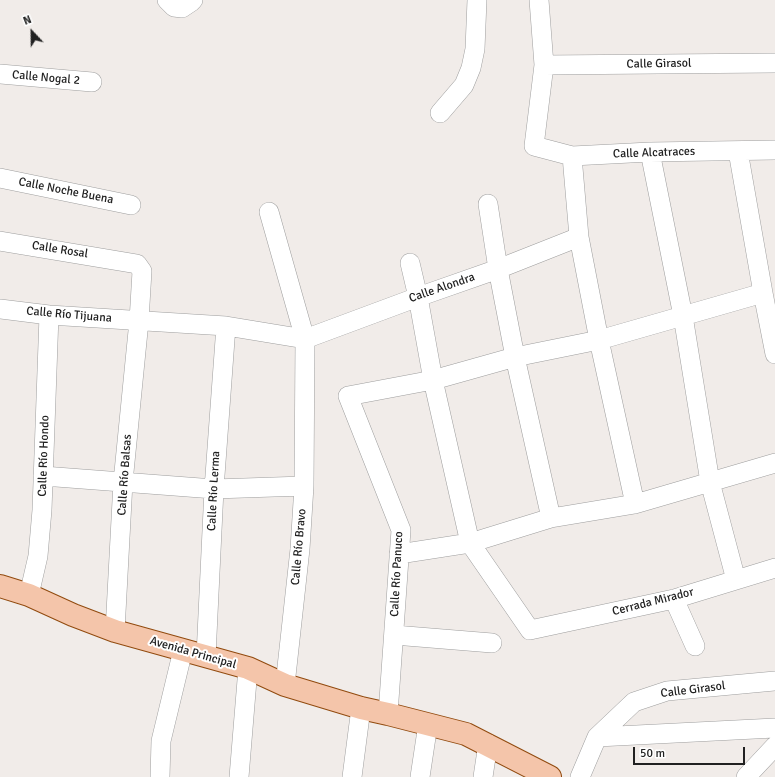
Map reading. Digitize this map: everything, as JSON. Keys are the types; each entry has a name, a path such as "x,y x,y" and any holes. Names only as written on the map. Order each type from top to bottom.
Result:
{"main road":[{"name":"Avenida Principal","path":"1,591 30,596 115,631 248,668 286,685 361,708 466,734 550,777"}],"street":[{"path":"167,0 174,7 182,8 193,0"},
{"path":"440,113 464,85 471,68 475,49 477,0"},
{"path":"539,0 544,65"},
{"name":"Calle Girasol","path":"544,65 775,63"},
{"name":"Calle Alcatraces","path":"544,65 534,146 572,156 650,152 775,150"},
{"name":"Calle Nogal 2","path":"0,74 92,82"},
{"path":"738,150 775,354"},
{"path":"650,152 683,316 710,482 736,580"},
{"path":"572,156 579,238 599,340 635,504"},
{"name":"Calle Noche Buena","path":"0,178 131,205"},
{"path":"488,204 498,269 515,357 551,518"},
{"path":"269,212 304,339"},
{"name":"Calle Alondra","path":"304,339 579,238"},
{"name":"Calle Rosal","path":"0,241 137,264 142,271 139,321"},
{"path":"410,263 418,297 433,380 470,543"},
{"path":"433,380 515,357 599,340 763,293"},
{"name":"Calle Río Tijuana","path":"0,309 49,315 226,326 304,339"},
{"name":"Calle Río Hondo","path":"30,596 38,556 42,510 49,315"},
{"name":"Calle Río Balsas","path":"115,631 123,482 139,321"},
{"name":"Calle Río Lerma","path":"206,656 214,489 226,326"},
{"name":"Calle Río Bravo","path":"286,685 300,549 304,486 304,339"},
{"name":"Calle Río Panuco","path":"388,714 401,530 348,396 433,380"},
{"path":"399,554 470,543 551,518 635,504 775,463"},
{"path":"43,476 214,489 304,486"},
{"name":"Cerrada Mirador","path":"470,543 530,630 674,599 736,580 774,573"},
{"path":"674,599 695,646"},
{"path":"394,635 492,642"},
{"path":"160,777 161,741 183,650"},
{"path":"239,777 248,668"},
{"name":"Calle Girasol","path":"580,777 597,737 634,702 667,691 775,681"},
{"path":"352,777 361,708"},
{"path":"420,777 428,724"},
{"path":"597,737 775,728"},
{"path":"483,777 488,744"},
{"path":"746,777 775,746"}]}
